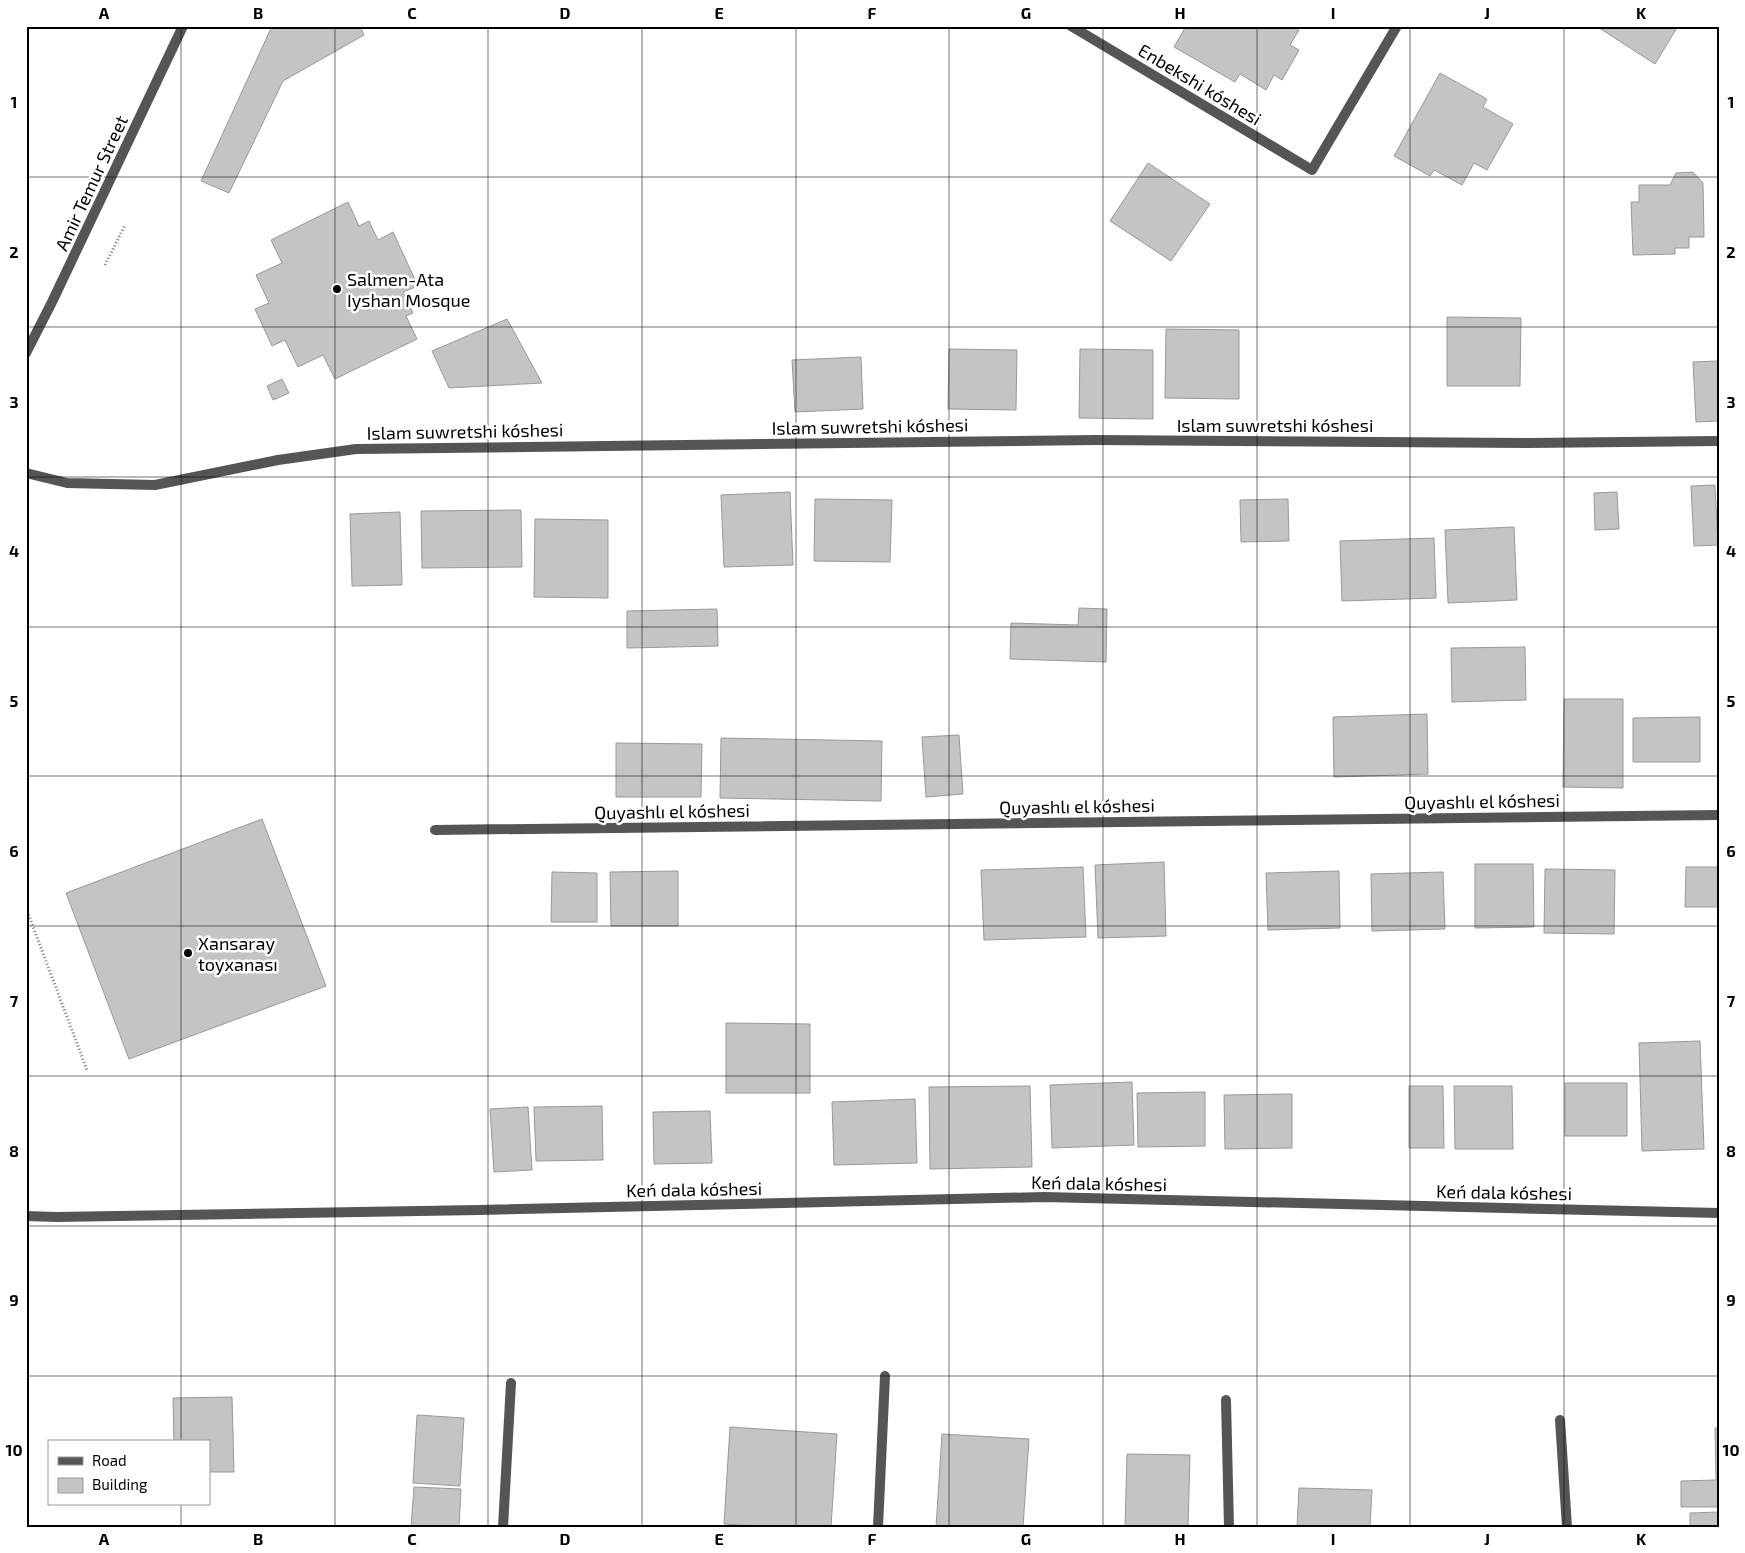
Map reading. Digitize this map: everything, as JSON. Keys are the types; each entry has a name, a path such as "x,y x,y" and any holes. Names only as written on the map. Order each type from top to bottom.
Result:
{"street":[{"name":"Amir Temur Street","path":"26,353 78,249 183,26"},
{"name":"Enbekshi kóshesi","path":"1072,26 1312,170 1397,26"},
{"name":"Islam suwretshi kóshesi","path":"26,474 67,483 155,485 278,460 356,449 1096,440 1529,443 1719,441"},
{"name":"Quyashlı el kóshesi","path":"435,830 1719,815"},
{"name":"Keń dala kóshesi","path":"26,1216 56,1218 1044,1197 1719,1213"},
{"path":"878,1527 885,1376"},
{"path":"504,1527 511,1383"},
{"path":"1226,1400 1229,1527"},
{"path":"1560,1420 1567,1527"}],"path":[{"path":"105,265 125,225"},
{"path":"26,908 88,1070"}],"building":[{"path":"272,26 360,26 364,35 283,81 229,193 201,181"},
{"path":"1186,26 1292,26 1299,30 1290,45 1299,50 1282,80 1274,75 1266,90 1240,74 1235,82 1174,47"},
{"path":"1596,26 1678,26 1655,64"},
{"path":"1440,73 1487,99 1483,107 1513,124 1487,170 1474,163 1462,185 1434,170 1430,176 1394,156"},
{"path":"1148,163 1210,204 1171,261 1110,221"},
{"path":"1693,172 1703,183 1704,237 1689,237 1689,248 1675,248 1675,254 1633,255 1631,202 1639,202 1639,185 1670,185 1676,173"},
{"name":"Salmen-Ata Iyshan Mosque","path":"348,202 359,226 369,221 378,240 393,232 418,286 403,292 413,313 406,316 417,339 335,379 323,355 298,367 285,340 272,346 255,309 269,303 256,275 282,263 271,240"},
{"path":"1447,317 1521,318 1520,386 1447,386"},
{"path":"507,319 542,383 449,388 432,351"},
{"path":"1166,329 1239,330 1239,399 1165,398"},
{"path":"949,349 1017,350 1016,410 948,409"},
{"path":"1080,349 1153,350 1153,419 1079,418"},
{"path":"861,357 863,409 795,412 792,360"},
{"path":"1718,361 1719,421 1696,422 1693,362"},
{"path":"282,379 289,393 273,400 267,386"},
{"path":"1715,485 1718,545 1694,546 1691,486"},
{"path":"790,492 793,565 724,567 721,495"},
{"path":"1617,492 1619,529 1595,530 1594,493"},
{"path":"815,499 892,500 890,562 814,561"},
{"path":"1288,499 1289,541 1241,542 1240,500"},
{"path":"521,510 522,567 422,568 421,511"},
{"path":"400,512 402,585 352,586 350,514"},
{"path":"535,519 608,520 608,598 534,597"},
{"path":"1514,527 1517,600 1448,603 1445,530"},
{"path":"1434,538 1436,598 1342,601 1340,541"},
{"path":"1079,608 1107,609 1106,662 1010,659 1011,623 1078,625"},
{"path":"717,609 718,646 627,648 627,611"},
{"path":"1525,647 1526,700 1452,702 1451,648"},
{"path":"1564,699 1623,699 1623,788 1563,787"},
{"path":"1427,714 1428,774 1334,777 1333,717"},
{"path":"1700,717 1700,762 1633,762 1633,718"},
{"path":"959,735 963,794 926,797 922,737"},
{"path":"721,738 882,741 881,801 720,798"},
{"path":"616,743 702,744 701,797 616,797"},
{"path":"262,819 326,986 129,1059 66,893"},
{"path":"1164,862 1166,936 1098,938 1095,865"},
{"path":"1475,864 1533,864 1534,927 1475,928"},
{"path":"1083,867 1086,937 984,940 981,870"},
{"path":"1686,867 1719,867 1719,907 1685,907"},
{"path":"1545,869 1615,870 1614,934 1544,933"},
{"path":"678,871 678,926 611,926 610,872"},
{"path":"1339,871 1340,928 1268,930 1266,873"},
{"path":"552,872 597,873 597,922 551,922"},
{"path":"1443,872 1445,929 1372,931 1371,874"},
{"path":"726,1023 810,1024 810,1093 726,1093"},
{"path":"1700,1041 1704,1149 1642,1151 1639,1043"},
{"path":"1132,1082 1134,1145 1052,1148 1050,1085"},
{"path":"1565,1083 1627,1083 1627,1136 1565,1136"},
{"path":"1030,1086 1032,1167 930,1169 929,1087"},
{"path":"1409,1086 1443,1086 1444,1148 1409,1148"},
{"path":"1454,1086 1512,1086 1513,1149 1455,1149"},
{"path":"1205,1092 1205,1146 1138,1147 1137,1093"},
{"path":"1292,1094 1292,1148 1225,1149 1224,1095"},
{"path":"915,1099 917,1163 834,1165 832,1102"},
{"path":"602,1106 603,1160 536,1161 534,1107"},
{"path":"528,1107 532,1170 494,1172 490,1109"},
{"path":"710,1111 712,1163 654,1164 653,1112"},
{"path":"232,1397 234,1472 210,1472 210,1440 174,1440 173,1398"},
{"path":"417,1415 464,1418 460,1486 413,1483"},
{"path":"730,1427 837,1434 831,1527 769,1527 724,1524"},
{"path":"1715,1428 1719,1428 1719,1507 1681,1507 1681,1481 1716,1480"},
{"path":"942,1434 1029,1439 1023,1527 936,1527"},
{"path":"1127,1454 1190,1455 1188,1527 1125,1527"},
{"path":"414,1487 461,1489 459,1527 411,1527"},
{"path":"1299,1488 1372,1490 1370,1527 1297,1527"},
{"path":"1719,1512 1719,1527 1690,1527 1690,1513"}],"place":[{"name":"Salmen-Ata Iyshan Mosque","path":"337,289"},
{"name":"Xansaray toyxanası","path":"188,953"}]}
